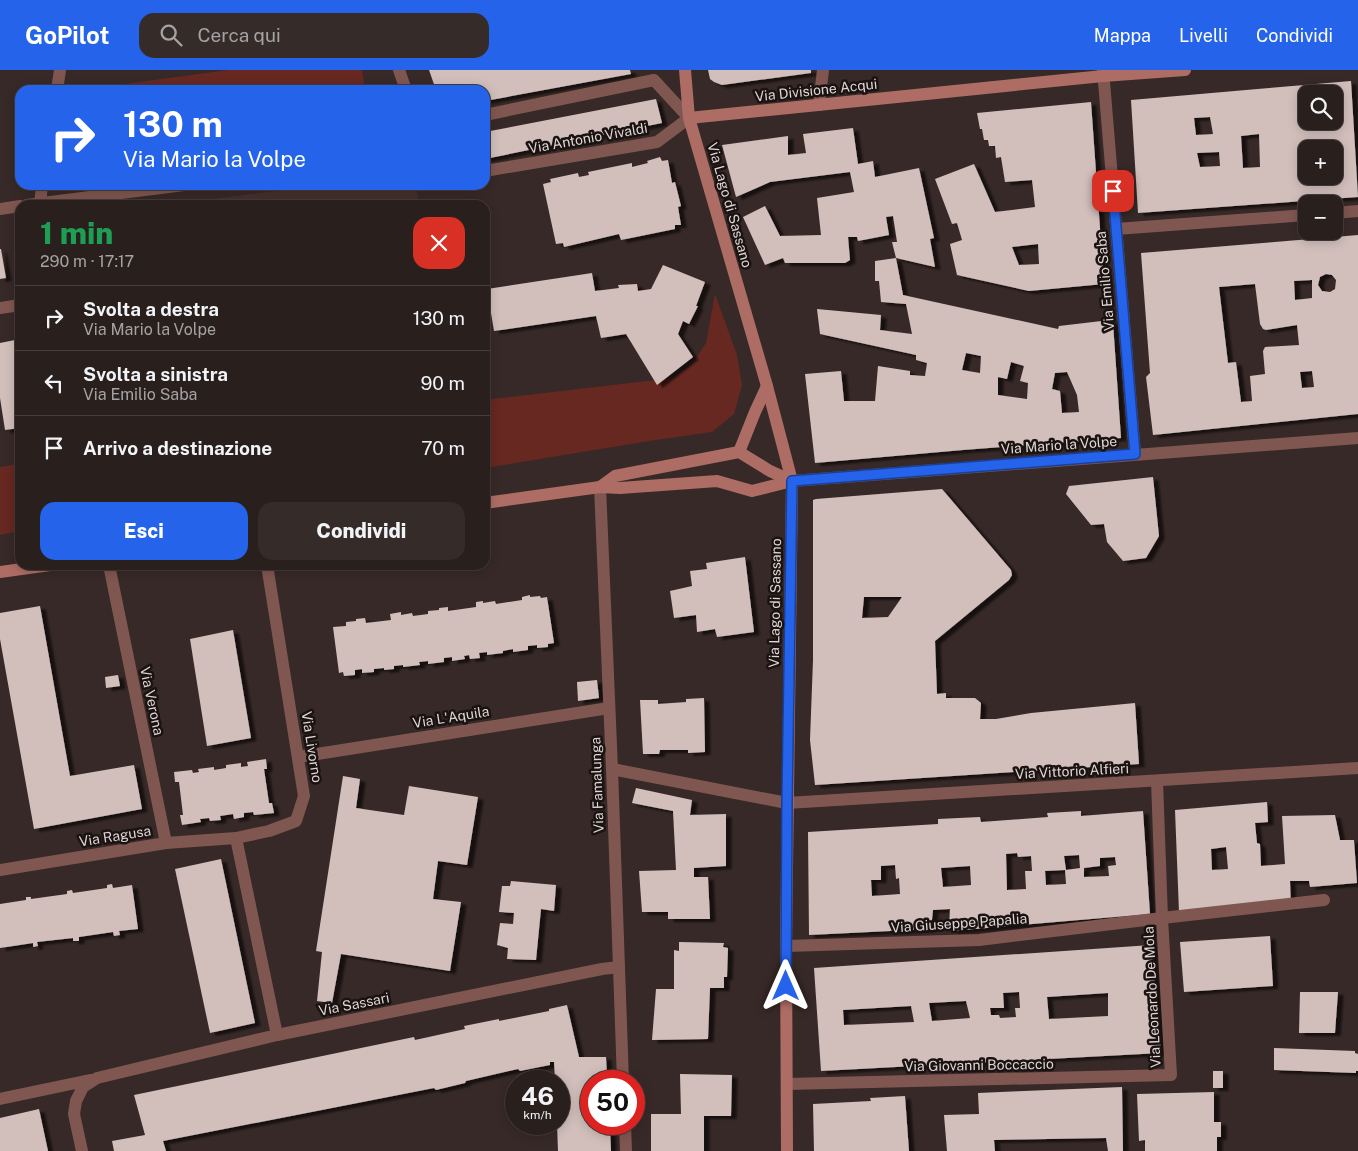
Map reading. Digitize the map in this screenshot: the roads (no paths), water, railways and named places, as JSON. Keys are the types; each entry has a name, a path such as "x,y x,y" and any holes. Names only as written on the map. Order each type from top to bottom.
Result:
{"main road":[{"name":"Via Lago di Sassano","path":"685,70 689,118 768,386 792,481 787,803 787,1151"},
{"name":"Via Divisione Acqui","path":"689,118 1103,73 1185,70"},
{"path":"739,452 768,386"},
{"path":"600,488 614,476 739,452 770,471 792,481"},
{"path":"490,503 600,488 717,481 752,491 792,481"},
{"path":"0,572 15,570"}],"street":[{"path":"58,85 60,70"},
{"path":"399,70 404,85"},
{"path":"819,105 823,70"},
{"name":"Via Emilio Saba","path":"1103,73 1135,454"},
{"path":"490,114 654,80 689,118"},
{"name":"Via Antonio Vivaldi","path":"490,171 657,142 689,118"},
{"path":"66,200 145,190"},
{"path":"0,209 15,207"},
{"path":"1343,212 1358,211"},
{"path":"1116,229 1298,216"},
{"path":"0,308 15,306"},
{"name":"Via Mario la Volpe","path":"792,481 1358,438"},
{"name":"Via Famalunga","path":"600,488 623,1070"},
{"name":"Via Verona","path":"110,570 166,844"},
{"name":"Via Livorno","path":"236,838 269,831 296,821 304,796 268,570"},
{"name":"Via L'Aquila","path":"298,757 609,708"},
{"name":"Via Vittorio Alfieri","path":"612,769 787,803 1358,768"},
{"path":"1157,781 1162,918"},
{"path":"236,838 277,1035"},
{"name":"Via Ragusa","path":"0,870 166,844 236,838"},
{"name":"Via Giuseppe Papalia","path":"786,946 979,940 1324,900"},
{"name":"Via Leonardo De Mola","path":"1162,918 1171,1075"},
{"name":"Via Sassari","path":"0,1099 277,1035 619,967"},
{"name":"Via Giovanni Boccaccio","path":"788,1084 1171,1075"},
{"name":"Via Sassari","path":"82,1151 74,1114 76,1101 83,1087 97,1078"},
{"path":"625,1135 626,1151"}]}
